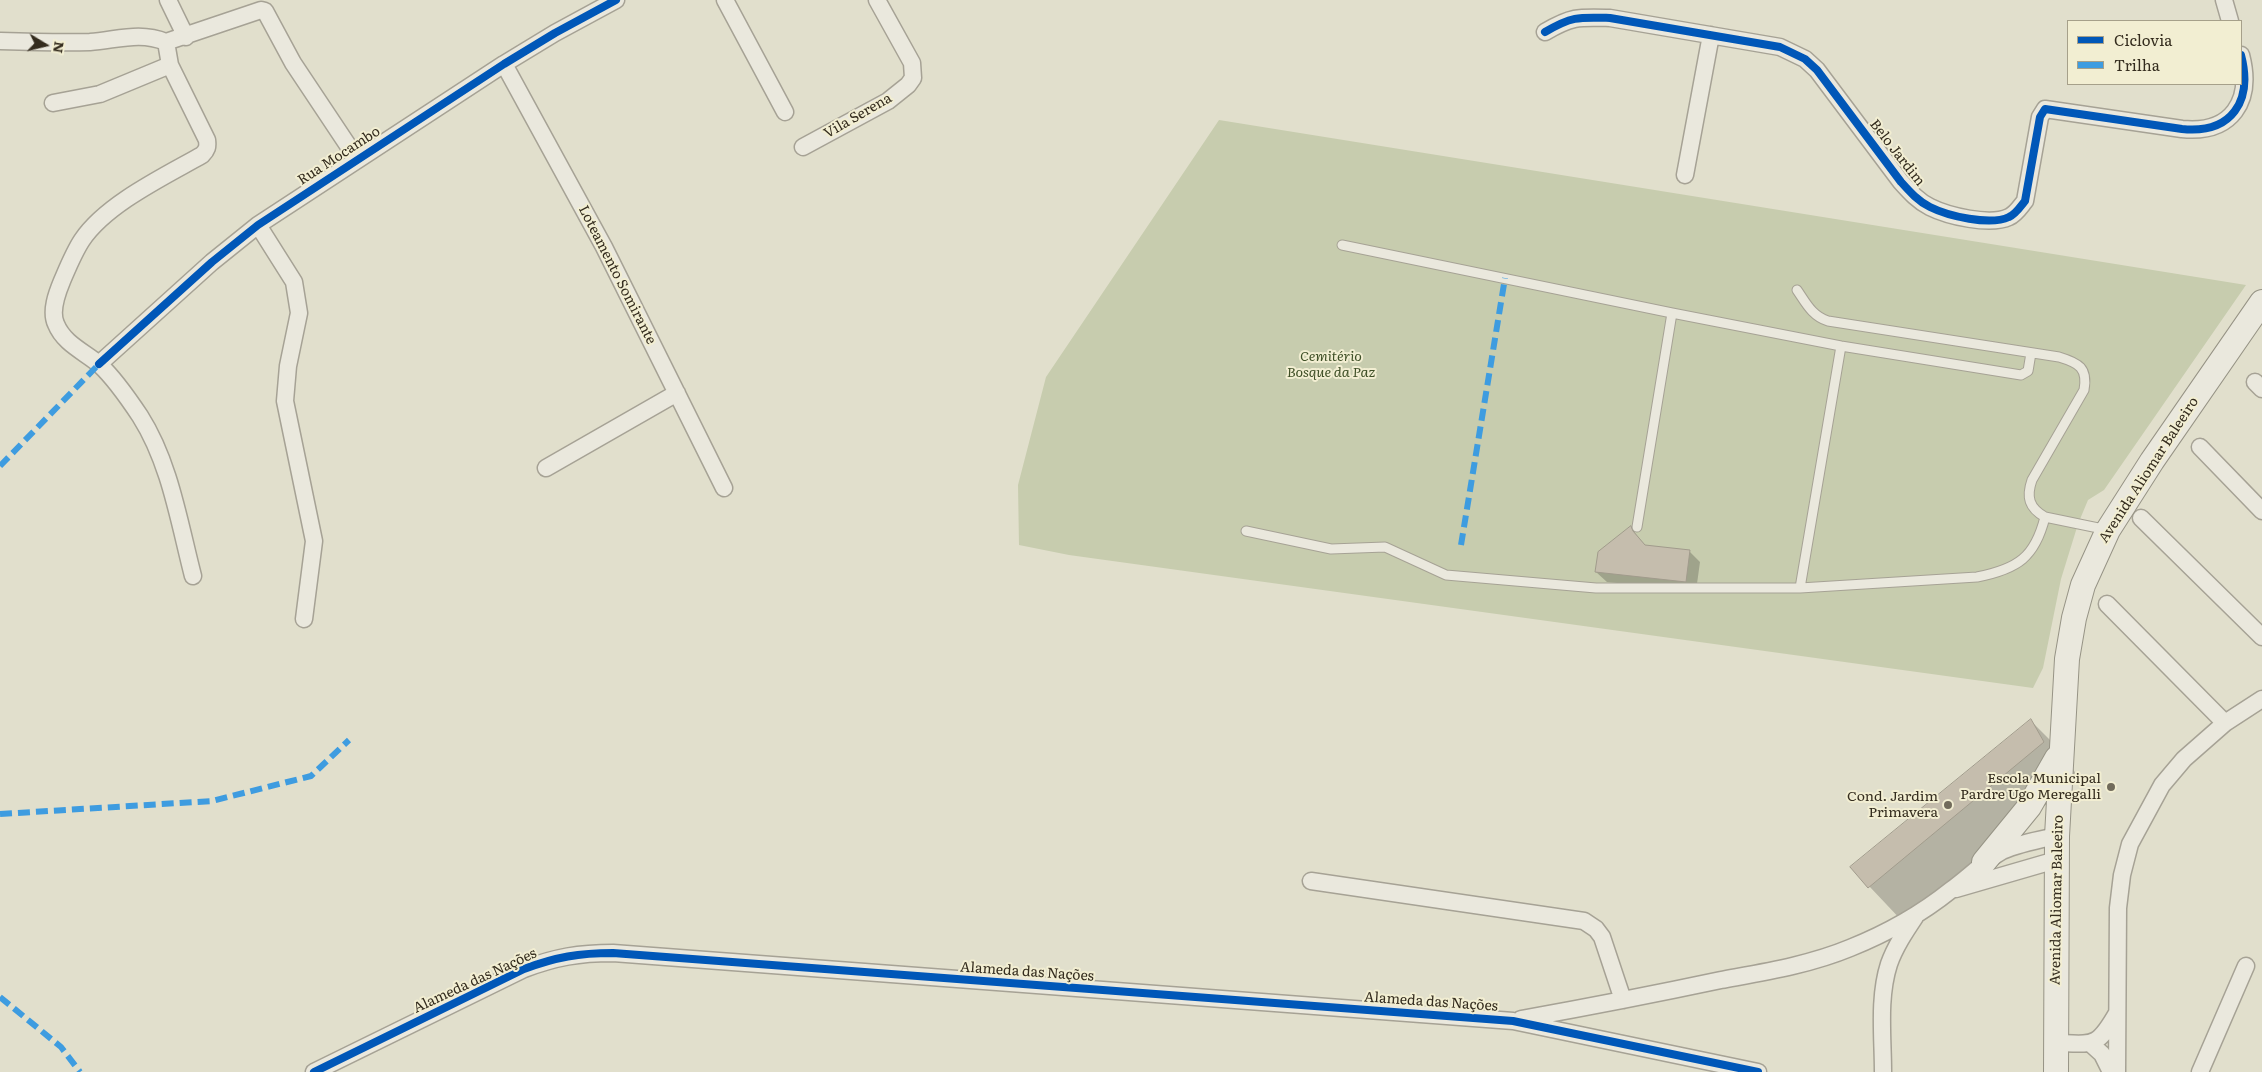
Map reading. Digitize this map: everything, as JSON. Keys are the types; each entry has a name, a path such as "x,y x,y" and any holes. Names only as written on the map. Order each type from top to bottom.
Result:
{"main road":[{"name":"Avenida Aliomar Baleeiro","path":"2056,1072 2056,860 2060,752 2067,659 2074,618 2083,585 2108,530 2152,461 2262,302"},
{"path":"1984,862 2029,807 2060,752"}],"street":[{"path":"168,0 186,37"},
{"name":"Rua Mocambo","path":"99,364 212,262 258,225 504,64 555,33 616,0"},
{"path":"726,0 785,112"},
{"name":"Vila Serena","path":"803,147 888,101 908,85 913,78 912,63 909,56 877,0"},
{"path":"2224,0 2230,20"},
{"path":"0,40 79,42 138,36 154,37 166,42 212,28 252,12 265,11 293,63 357,159"},
{"name":"Belo Jardim","path":"1545,32 1568,19 1586,17 1610,18 1780,47 1805,59 1828,84 1900,182 1915,197 1929,207 1946,214 1990,221 2010,217 2019,210 2024,200 2040,117 2046,108 2182,129 2199,130 2211,128 2223,123 2232,115 2242,101 2245,71 2242,59"},
{"path":"1685,175 1712,35"},
{"path":"166,42 170,66 207,140 208,146 202,155 147,185 106,214 83,238 69,264 54,307 55,323 70,343 99,364 140,416 163,461 193,576"},
{"name":"Loteamento Somirante","path":"504,64 604,247 724,488"},
{"path":"53,103 100,94 170,66"},
{"path":"258,225 294,282 299,313 288,366 285,401 314,541 304,619"},
{"path":"546,468 677,392"},
{"path":"2200,447 2262,511"},
{"path":"2142,518 2262,637"},
{"path":"2107,604 2225,723"},
{"path":"2117,1072 2118,908 2122,875 2130,844 2162,785 2184,759 2225,723 2262,699"},
{"name":"Alameda das Nações","path":"1514,1021 1808,962 1848,949 1881,935 1918,913 1951,890 1984,862 2025,842 2057,836"},
{"name":"Alameda das Nações","path":"1951,890 2056,860"},
{"path":"1311,881 1584,921 1596,929 1602,937 1623,1000"},
{"name":"Alameda das Nações","path":"1883,1072 1883,995 1889,965 1898,942 1918,913"},
{"name":"Alameda das Nações","path":"314,1072 524,970 552,959 582,953 613,953 1514,1021 1758,1072"},
{"path":"2200,1072 2246,966"},
{"path":"2056,1043 2092,1044 2103,1035 2118,1013"},
{"path":"2092,1044 2102,1054 2111,1072"}],"lane":[{"path":"1342,245 1672,314 1841,346 2021,375 2028,371 2031,353"},
{"path":"1797,290 1812,312 1828,322 2031,353 2069,360 2078,365 2084,371 2086,380 2080,400 2032,480 2028,490 2029,501 2036,512 2045,517 2108,530"},
{"path":"1637,527 1672,314"},
{"path":"1800,588 1841,346"},
{"path":"1246,532 1332,549 1385,547 1446,575 1596,588 1800,588 1977,577 1995,574 2022,560 2033,549 2040,536 2045,517"}],"green space":[{"name":"Cemitério Bosque da Paz","path":"1219,120 2246,285 2104,490 2088,500 2078,524 2061,579 2043,668 2033,688 1069,555 1019,545 1018,485 1046,377"}],"building":[{"path":"1631,526 1645,545 1690,550 1686,582 1595,572 1598,552"},
{"name":"Cond. Jardim Primavera","path":"2031,719 2044,742 1868,888 1850,867"}],"marked path":[{"path":"1461,545 1505,278"},
{"path":"0,466 99,364"},
{"path":"0,814 212,801 311,776 349,740"},
{"path":"0,997 61,1047 80,1072"}],"cycle path":[{"path":"99,364 212,262 258,225 504,64 555,33 616,0"},
{"path":"1545,32 1569,20 1610,18 1780,47 1805,59 1817,70 1911,193 1930,207 1947,214 1980,220 2001,220 2009,217 2025,201 2040,117 2045,109 2182,129 2199,129 2214,126 2226,120 2235,111 2241,100 2244,87 2242,61"},
{"path":"314,1072 524,969 568,956 613,953 1513,1021 1758,1072"}],"place":[{"name":"Escola Municipal Pardre Ugo Meregalli","path":"2111,787"},
{"name":"Cond. Jardim Primavera","path":"1948,805"}]}
